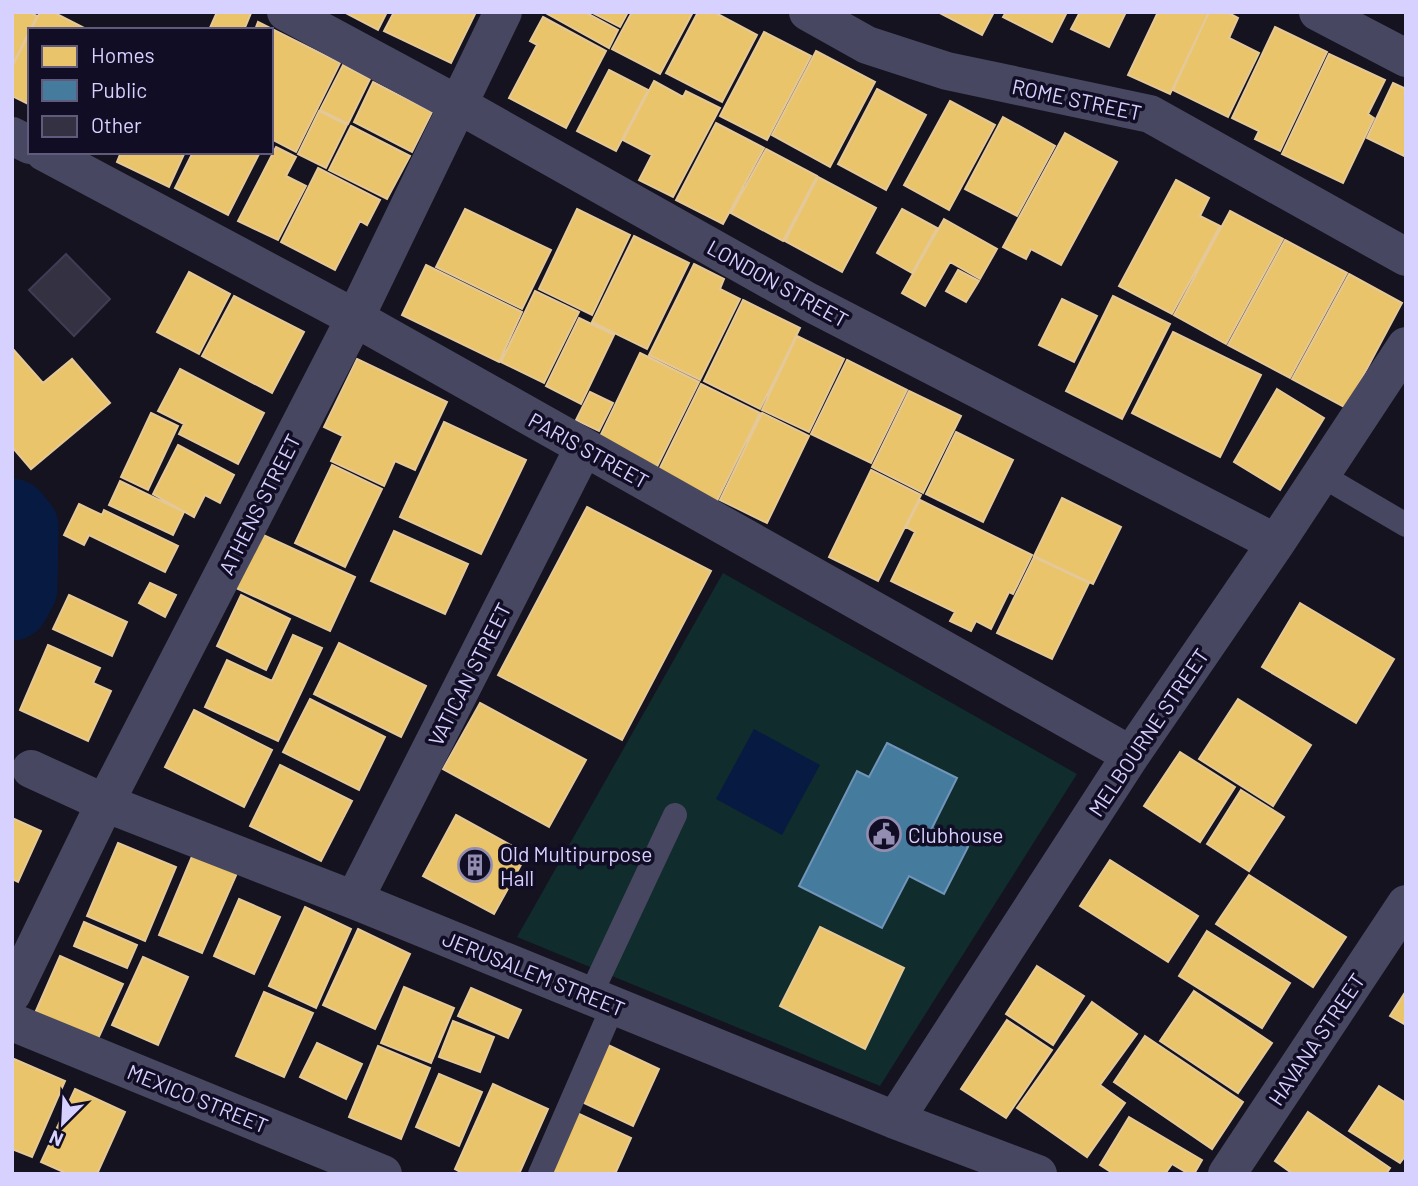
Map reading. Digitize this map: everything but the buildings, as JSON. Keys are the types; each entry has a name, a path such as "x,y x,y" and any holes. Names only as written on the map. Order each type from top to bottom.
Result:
{"street":[{"name":"LONDON STREET","path":"286,12 457,104 809,302 1276,543"},
{"name":"ATHENS STREET","path":"12,994 105,803 355,318 503,12"},
{"name":"ROME STREET","path":"808,12 867,45 947,71 1150,114 1406,257"},
{"path":"1318,12 1406,58"},
{"path":"12,135 28,144"},
{"name":"PARIS STREET","path":"48,154 355,318 1131,755"},
{"name":"MELBOURNE STREET","path":"895,1120 1131,755 1406,346"},
{"name":"VATICAN STREET","path":"354,900 584,447"},
{"name":"JERUSALEM STREET","path":"31,769 105,803 354,900 895,1120 1038,1174"},
{"name":"HAVANA STREET","path":"1227,1174 1406,904"},
{"name":"MEXICO STREET","path":"12,1022 383,1174"}],"lane":[{"path":"1321,475 1406,525"},
{"path":"540,1174 602,1001 675,814"}],"green space":[{"path":"723,573 1077,774 880,1086 517,937"}],"water":[{"path":"754,729 820,765 782,835 716,799"}],"waterway":[{"path":"12,516 21,527 20,588 12,603"}],"place":[{"name":"Clubhouse","path":"884,834"},
{"name":"Old Multipurpose Hall","path":"475,865"}]}
